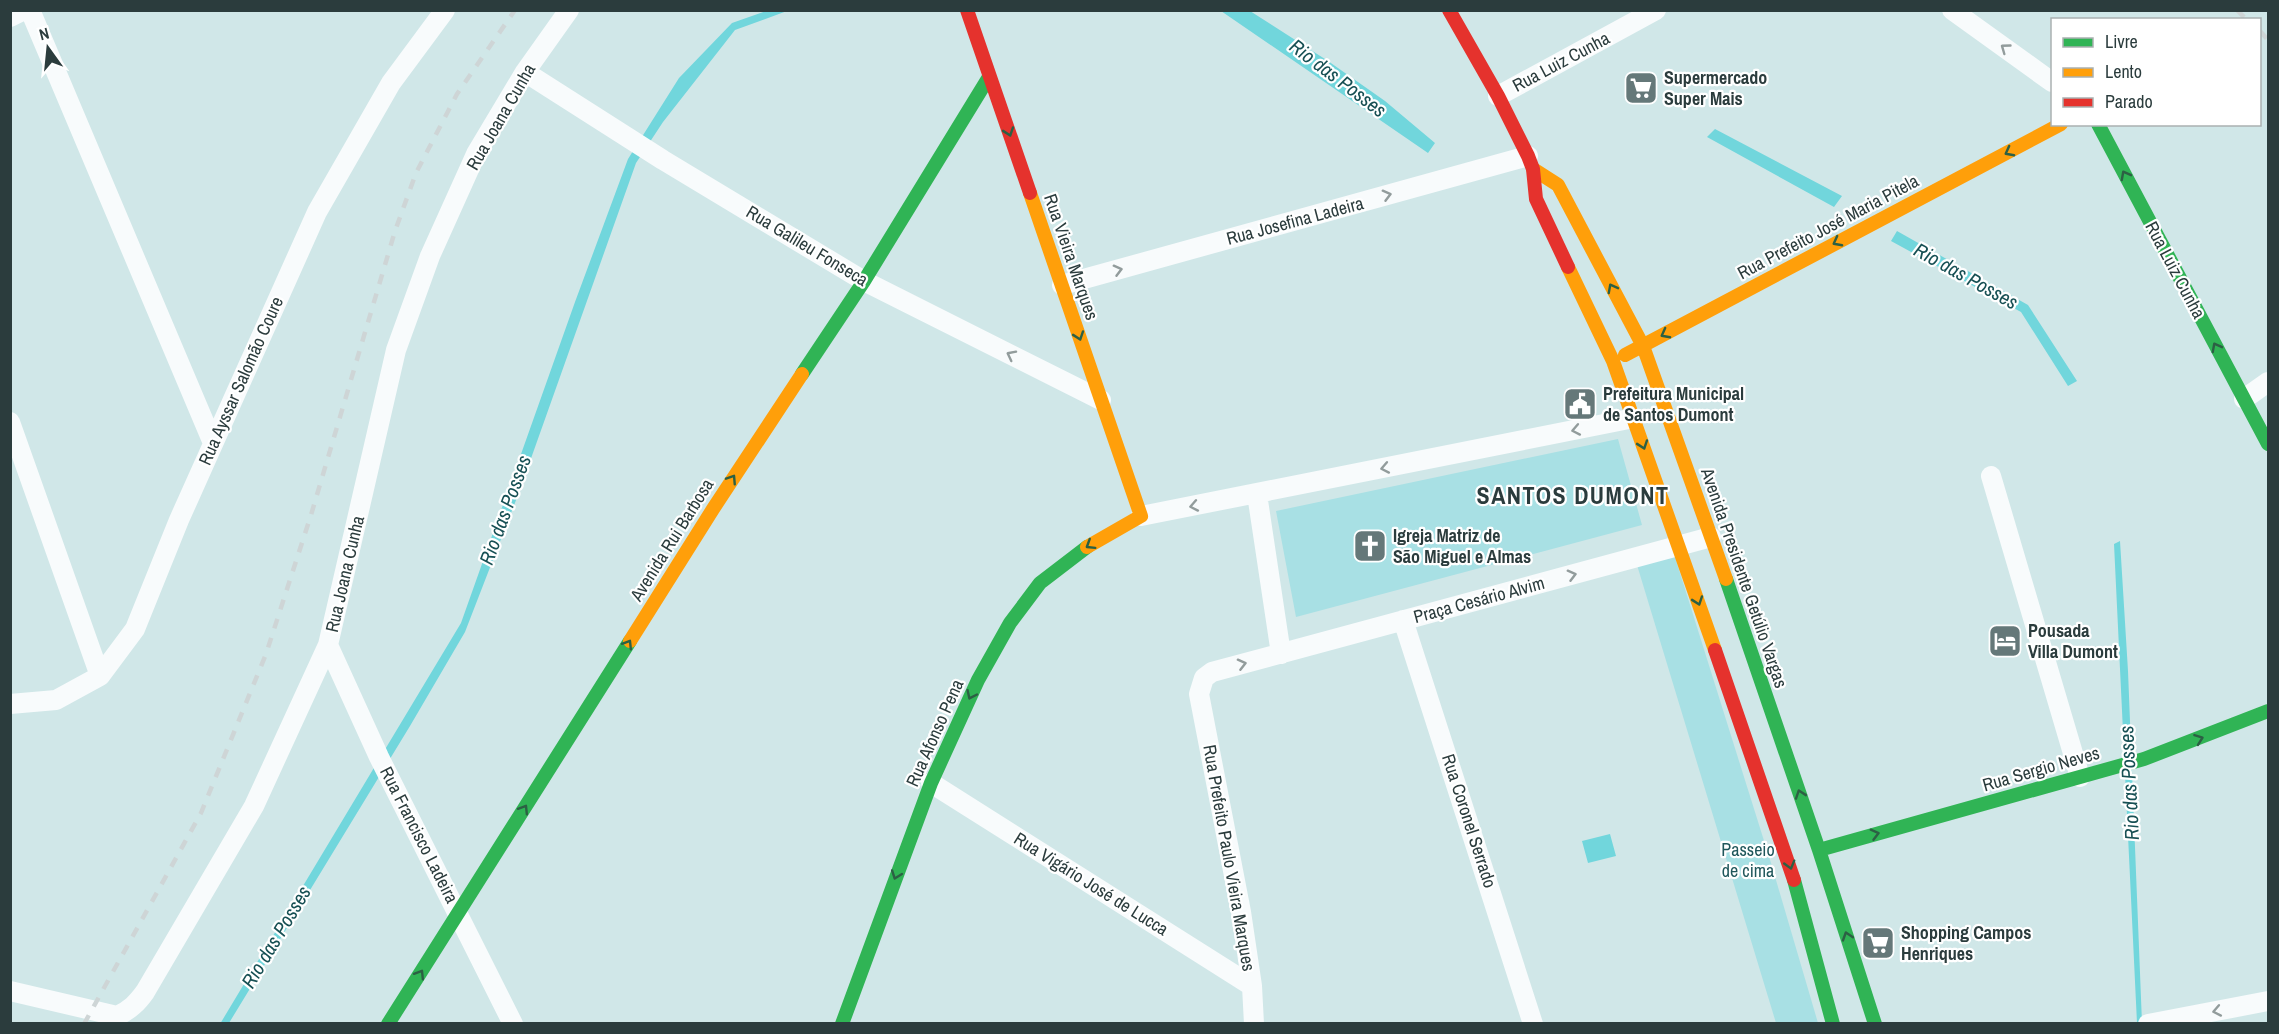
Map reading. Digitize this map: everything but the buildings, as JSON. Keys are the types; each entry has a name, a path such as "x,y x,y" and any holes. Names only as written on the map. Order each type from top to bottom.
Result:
{"main road":[{"name":"Rua Vieira Marques","path":"967,10 1141,516"},
{"path":"1449,10 1498,96 1531,163 1536,199 1613,361 1788,858 1833,1023"},
{"name":"Avenida Rui Barbosa","path":"388,1023 713,509 864,281 989,77"},
{"name":"Rua Prefeito José Maria Pitela","path":"1613,361 2057,126"},
{"name":"Rua Luiz Cunha","path":"2099,126 2268,444"},
{"name":"Avenida Presidente Getúlio Vargas","path":"1531,163 1558,185 1643,346 1819,849 1875,1023"},
{"path":"2248,407 2268,407"},
{"path":"1634,418 1656,430 1711,537"},
{"name":"Rua Afonso Pena","path":"842,1023 931,783 978,680 1011,623 1040,583 1086,548 1141,516"},
{"name":"Rua Sergio Neves","path":"1819,849 2134,762 2268,711"},
{"path":"1746,738 1772,795 1795,832 1805,843 1819,849"}],"street":[{"path":"10,17 24,10"},
{"path":"30,10 213,443"},
{"name":"Rua Ayssar Salomão Coure","path":"10,704 56,700 100,676 135,629 213,443 317,212 391,83 445,10"},
{"name":"Rua Joana Cunha","path":"10,991 117,1016 127,1011 136,1004 254,806 328,645 396,350 430,256 477,154 525,72 569,10"},
{"name":"Rua Luiz Cunha","path":"1498,96 1656,10"},
{"path":"1953,10 2051,81"},
{"name":"Rua Galileu Fonseca","path":"525,72 620,134 864,281 1101,400"},
{"name":"Rua Josefina Ladeira","path":"1062,285 1531,163"},
{"path":"2248,407 2268,382"},
{"path":"1141,516 1634,418"},
{"path":"10,422 100,676"},
{"path":"1991,476 2080,777"},
{"path":"1257,494 1281,654"},
{"name":"Praça Cesário Alvim","path":"1199,694 1204,678 1212,672 1711,537"},
{"name":"Rua Coronel Serrado","path":"1403,620 1533,1023"},
{"name":"Rua Francisco Ladeira","path":"328,645 383,765 513,1023"},
{"name":"Rua Prefeito Paulo Vieira Marques","path":"1199,694 1241,912 1252,986 1254,1023"},
{"name":"Rua Vigário José de Lucca","path":"931,783 1252,986"},
{"path":"2157,1022 2268,1001"}],"green space":[{"path":"1618,439 1642,525 1296,617 1276,511"},
{"name":"Passeio de cima","path":"1675,557 1771,863 1818,1023 1776,1023 1637,565"}],"water":[{"name":"Rio das Posses","path":"766,11 787,11 735,30 663,122 636,163 518,495 465,632 229,1023 220,1024 461,623 628,159 679,78 732,23"},
{"name":"Rio das Posses","path":"1221,11 1250,11 1385,101 1435,143 1428,153"},
{"path":"1715,129 1842,196 1834,207 1707,137"},
{"name":"Rio das Posses","path":"1897,231 2028,305 2077,381 2068,386 2021,312 1891,241"},
{"name":"Rio das Posses","path":"2120,541 2128,671 2142,1023 2137,1023 2114,544"},
{"path":"1610,834 1616,856 1588,863 1582,841"}],"railway":[{"path":"84,1024 201,813 266,654 311,515 395,231 416,173 457,94 515,10"},
{"path":"2237,10 2245,18"},
{"path":"2261,32 2268,40"}],"traffic: fast":[{"path":"802,374 864,281 989,77"},
{"path":"2099,126 2268,444"},
{"path":"842,1024 931,783 978,680 1010,623 1040,583 1087,547"},
{"path":"1726,579 1819,850 1875,1024"},
{"path":"388,1024 630,641"},
{"path":"1819,850 2144,759 2268,711"},
{"path":"1794,880 1833,1024"}],"traffic: slow":[{"path":"1625,355 2057,126"},
{"path":"1533,169 1558,185 1643,346 1726,579"},
{"path":"1030,193 1141,516 1087,547"},
{"path":"1568,267 1613,361 1715,650"},
{"path":"630,641 802,374"}],"traffic: jam":[{"path":"967,10 1030,193"},
{"path":"1449,10 1498,96 1528,156 1533,169 1536,199 1568,267"},
{"path":"1715,650 1794,880"}],"place":[{"name":"Supermercado Super Mais","path":"1641,88"},
{"name":"Prefeitura Municipal de Santos Dumont","path":"1580,404"},
{"name":"Igreja Matriz de São Miguel e Almas","path":"1370,546"},
{"name":"Pousada Villa Dumont","path":"2005,641"},
{"name":"Shopping Campos Henriques","path":"1878,943"}],"district":[{"name":"SANTOS DUMONT","path":"1573,496"}]}
